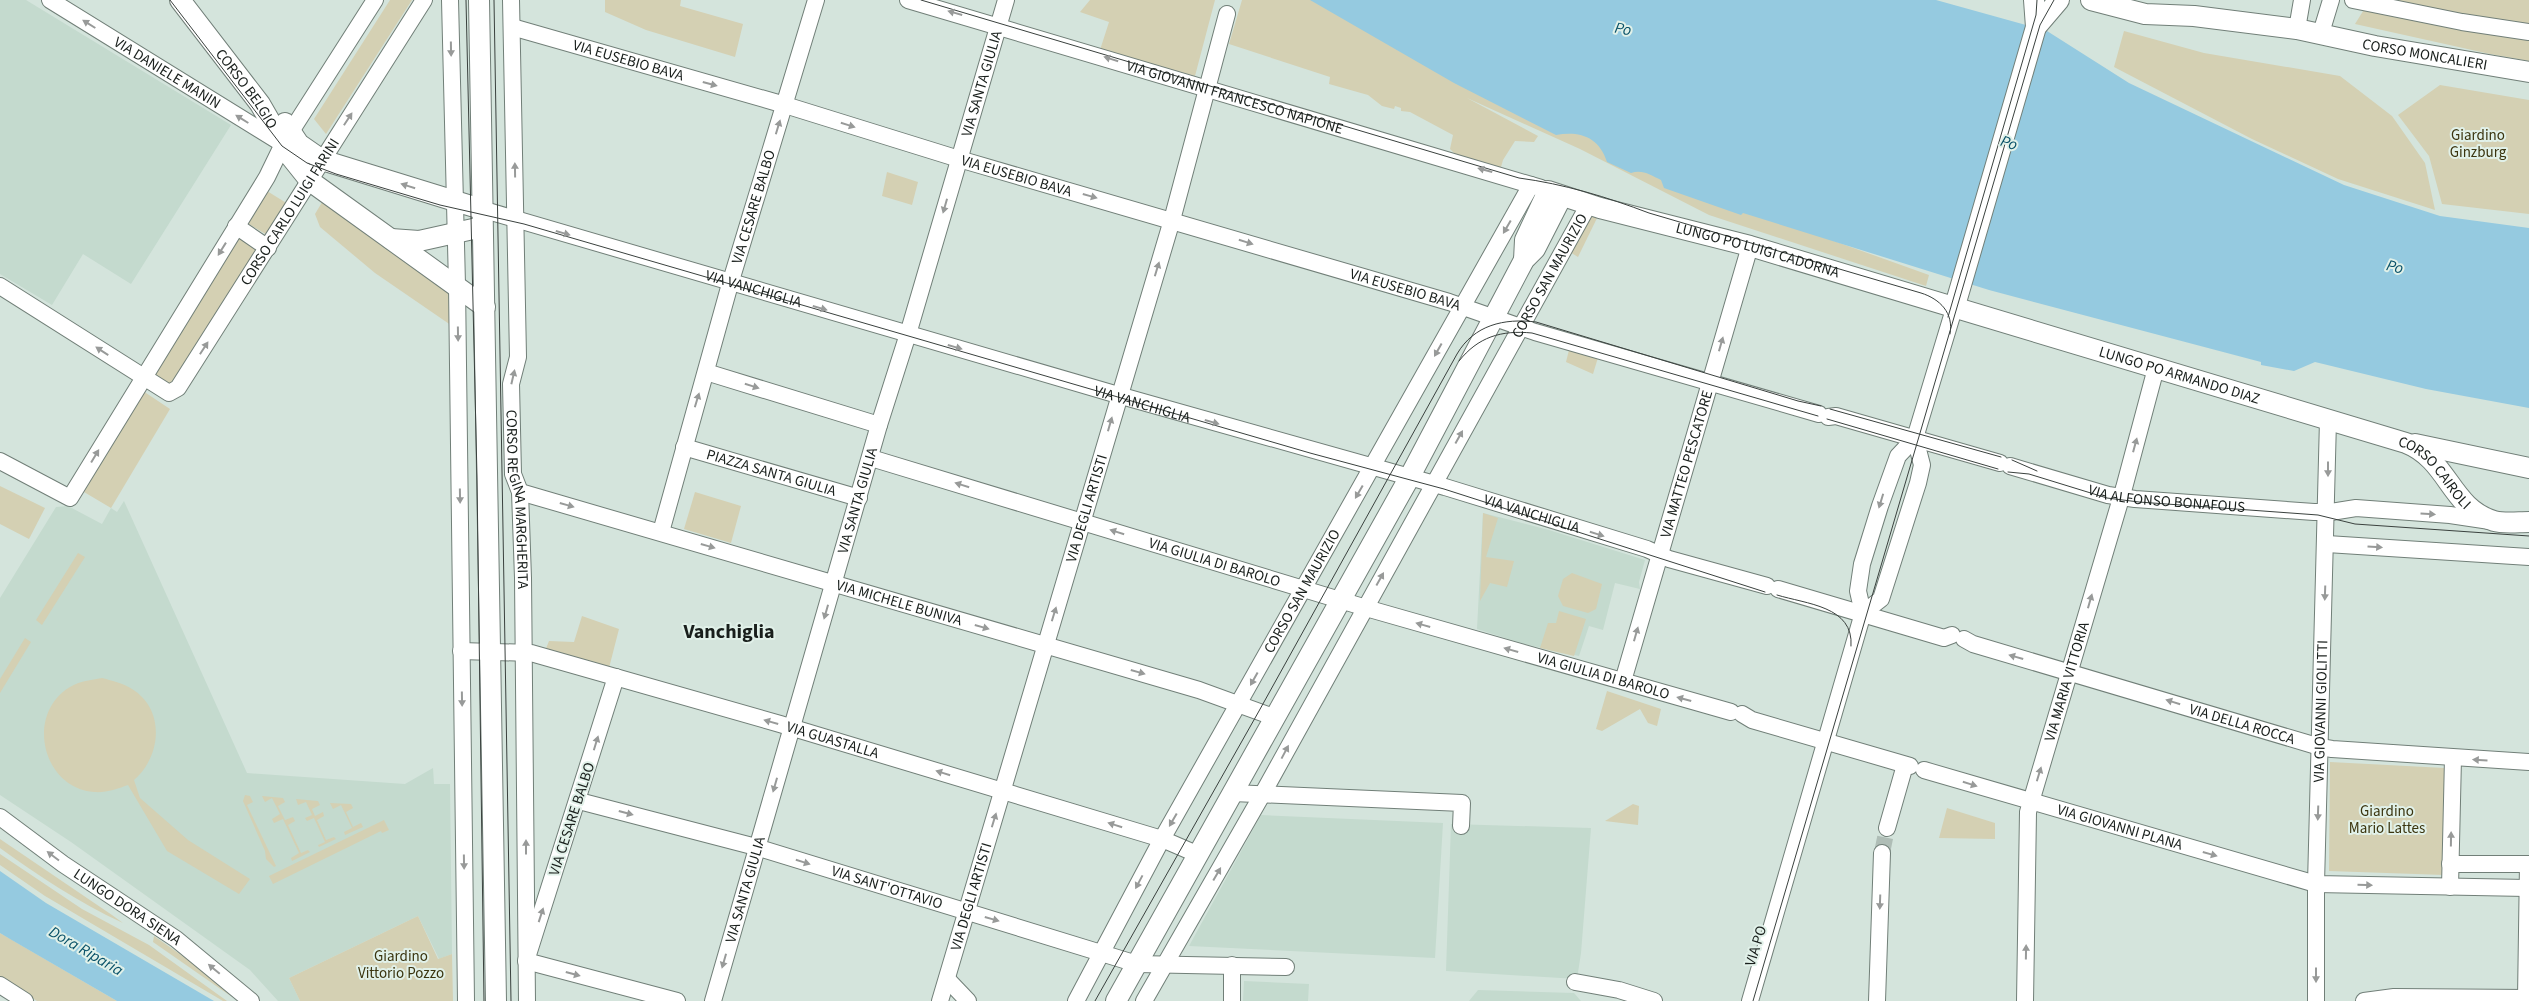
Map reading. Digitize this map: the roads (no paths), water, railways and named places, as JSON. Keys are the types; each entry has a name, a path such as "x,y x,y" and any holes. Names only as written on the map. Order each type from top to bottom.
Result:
{"main road":[{"name":"CORSO BELGIO","path":"180,0 287,139 322,160 454,200 482,218"},
{"name":"CORSO BELGIO","path":"196,0 268,94 298,168 310,181 485,307"},
{"name":"CORSO REGINA MARGHERITA","path":"479,0 496,1001"},
{"path":"1954,308 2036,27 2034,0"},
{"path":"2036,27 2060,0"},
{"name":"CORSO MONCALIERI","path":"2091,0 2145,14 2194,16 2297,29 2375,46 2529,72"},
{"name":"CORSO MONCALIERI","path":"2160,0 2194,16"},
{"name":"LUNGO PO LUIGI CADORNA","path":"1547,190 1589,204 1750,246 1954,308"},
{"name":"CORSO SAN MAURIZIO","path":"1116,1001 1409,478 1524,260 1535,248 1547,190"},
{"path":"387,238 419,241 455,235 482,218"},
{"name":"LUNGO PO ARMANDO DIAZ","path":"1954,308 2406,443"},
{"name":"CORSO CAIROLI","path":"2406,443 2425,445 2529,468"},
{"name":"CORSO CAIROLI","path":"2406,443 2430,456 2466,505 2494,521 2529,522"},
{"path":"2464,454 2491,470 2529,478"}],"street":[{"name":"VIA DANIELE MANIN","path":"50,0 287,139"},
{"path":"0,461 70,498 267,177 287,139 375,0"},
{"name":"CORSO CARLO LUIGI FARINI","path":"143,378 170,393 178,388 424,0 450,3"},
{"name":"CORSO REGINA MARGHERITA","path":"511,0 517,219 518,357 511,384 512,474 520,492 525,652 527,1001"},
{"name":"VIA CESARE BALBO","path":"661,532 731,282 816,0"},
{"name":"VIA GIOVANNI FRANCESCO NAPIONE","path":"908,0 1547,190"},
{"name":"VIA SANTA GIULIA","path":"713,1001 879,425 908,334 1000,26 1006,0"},
{"path":"2297,29 2302,0"},
{"path":"2322,33 2331,0"},
{"path":"2353,0 2462,22 2529,32"},
{"path":"450,3 457,285 466,1001"},
{"name":"VIA DEGLI ARTISTI","path":"940,1001 1003,792 1044,645 1118,395 1172,220 1209,88 1227,14"},
{"name":"VIA EUSEBIO BAVA","path":"512,28 784,105 1493,318 1915,438"},
{"name":"CORSO SAN MAURIZIO","path":"1076,1001 1162,839 1373,468 1461,307 1547,190"},
{"name":"CORSO SAN MAURIZIO","path":"1144,1001 1262,795 1364,607 1589,204"},
{"name":"VIA VANCHIGLIA","path":"482,218 517,219 1118,395 1433,484 1659,554 1864,613"},
{"path":"236,226 268,248"},
{"name":"VIA MATTEO PESCATORE","path":"1624,681 1659,554 1750,246"},
{"path":"0,286 143,378"},
{"path":"1915,438 1922,465 1890,575 1881,599 1864,613 1858,590 1862,564 1877,514 1898,456 1915,438 1954,308"},
{"name":"VIA MARIA VITTORIA","path":"2025,1001 2028,812 2121,497 2156,368"},
{"path":"706,372 879,425"},
{"name":"VIA GIOVANNI GIOLITTI","path":"2316,1001 2316,884 2327,544 2328,420"},
{"name":"VIA ALFONSO BONAFOUS","path":"1915,438 2121,497 2327,512"},
{"name":"PIAZZA SANTA GIULIA","path":"684,447 859,498"},
{"name":"VIA GIULIA DI BAROLO","path":"871,458 1364,607 1827,741"},
{"name":"VIA MICHELE BUNIVA","path":"520,492 1240,703 1276,718"},
{"name":"CORSO CAIROLI","path":"2327,512 2356,508 2450,515 2494,521"},
{"path":"2327,544 2529,557"},
{"name":"VIA DELLA ROCCA","path":"1864,613 1953,637 2332,750 2529,762"},
{"name":"VIA PO","path":"1750,1001 1864,613"},
{"name":"VIA GUASTALLA","path":"462,651 525,652 616,677 1162,839 1199,855"},
{"name":"VIA CESARE BALBO","path":"526,961 579,801 616,677"},
{"name":"VIA GIOVANNI PLANA","path":"1827,741 2316,884 2527,888"},
{"path":"2450,887 2453,758"},
{"path":"1889,822 1913,767"},
{"path":"1233,793 1462,803 1461,826"},
{"name":"VIA SANT'OTTAVIO","path":"579,801 756,847 1136,964 1286,967"},
{"name":"LUNGO DORA SIENA","path":"0,816 63,864 176,939 251,1001"},
{"path":"1877,1001 1882,853"},
{"path":"2364,1001 2394,997 2528,998 2528,864 2450,864"},
{"name":"VIA PO","path":"1744,1001 1742,993 1758,935 1764,919 1780,896"},
{"path":"526,961 676,1001"},
{"path":"1232,965 1232,1001"},
{"path":"947,979 968,1001"},
{"path":"1575,982 1619,990 1654,1001"},
{"path":"0,986 25,1001"},
{"path":"1603,988 1630,1001"}],"water":[{"name":"Po","path":"1310,0 1936,0 2047,31 2129,83 2344,185 2440,216 2529,228 2529,408 2426,389 2315,362 2294,371 2261,365 2261,362 1989,290 1743,213 1741,215 1664,188 1661,180 1643,172 1631,173 1607,162 1594,141 1581,135 1556,135 1454,83"},
{"name":"Dora Riparia","path":"0,871 46,903 214,1001 117,1001 0,933"}],"tunnel":[{"path":"1882,853 1887,828"}],"tram line":[{"path":"170,0 282,146 307,163 336,174 440,205 524,224 1310,453 1444,489 1765,592"},
{"path":"466,0 477,477 484,1001"},
{"path":"494,0 511,1001"},
{"path":"921,0 1519,178 1569,187 1601,196 1649,213 1921,293 1940,303 1948,313 1951,326 1950,334"},
{"path":"1948,317 2036,15 2037,0"},
{"path":"1753,1001 2040,25 2054,0"},
{"path":"1095,1001 1259,711 1457,354 1472,336 1481,330 1501,323 1513,321 1536,322 1798,401 1821,406"},
{"path":"1459,361 1474,346 1491,337 1510,333 1532,333 1818,416"},
{"path":"1830,409 2001,457"},
{"path":"1827,419 1998,469"},
{"path":"2012,460 2037,471"},
{"path":"2008,472 2029,474 2107,498 2139,502 2318,515 2355,524 2529,536"},
{"path":"1777,595 1814,605 1837,615 1845,622 1850,633 1851,646"}],"district":[{"name":"Vanchiglia","path":"729,632"}],"park label":[{"name":"Giardino Ginzburg","path":"2478,144"},
{"name":"Giardino Mario Lattes","path":"2387,820"},
{"name":"Giardino Vittorio Pozzo","path":"401,964"}]}
